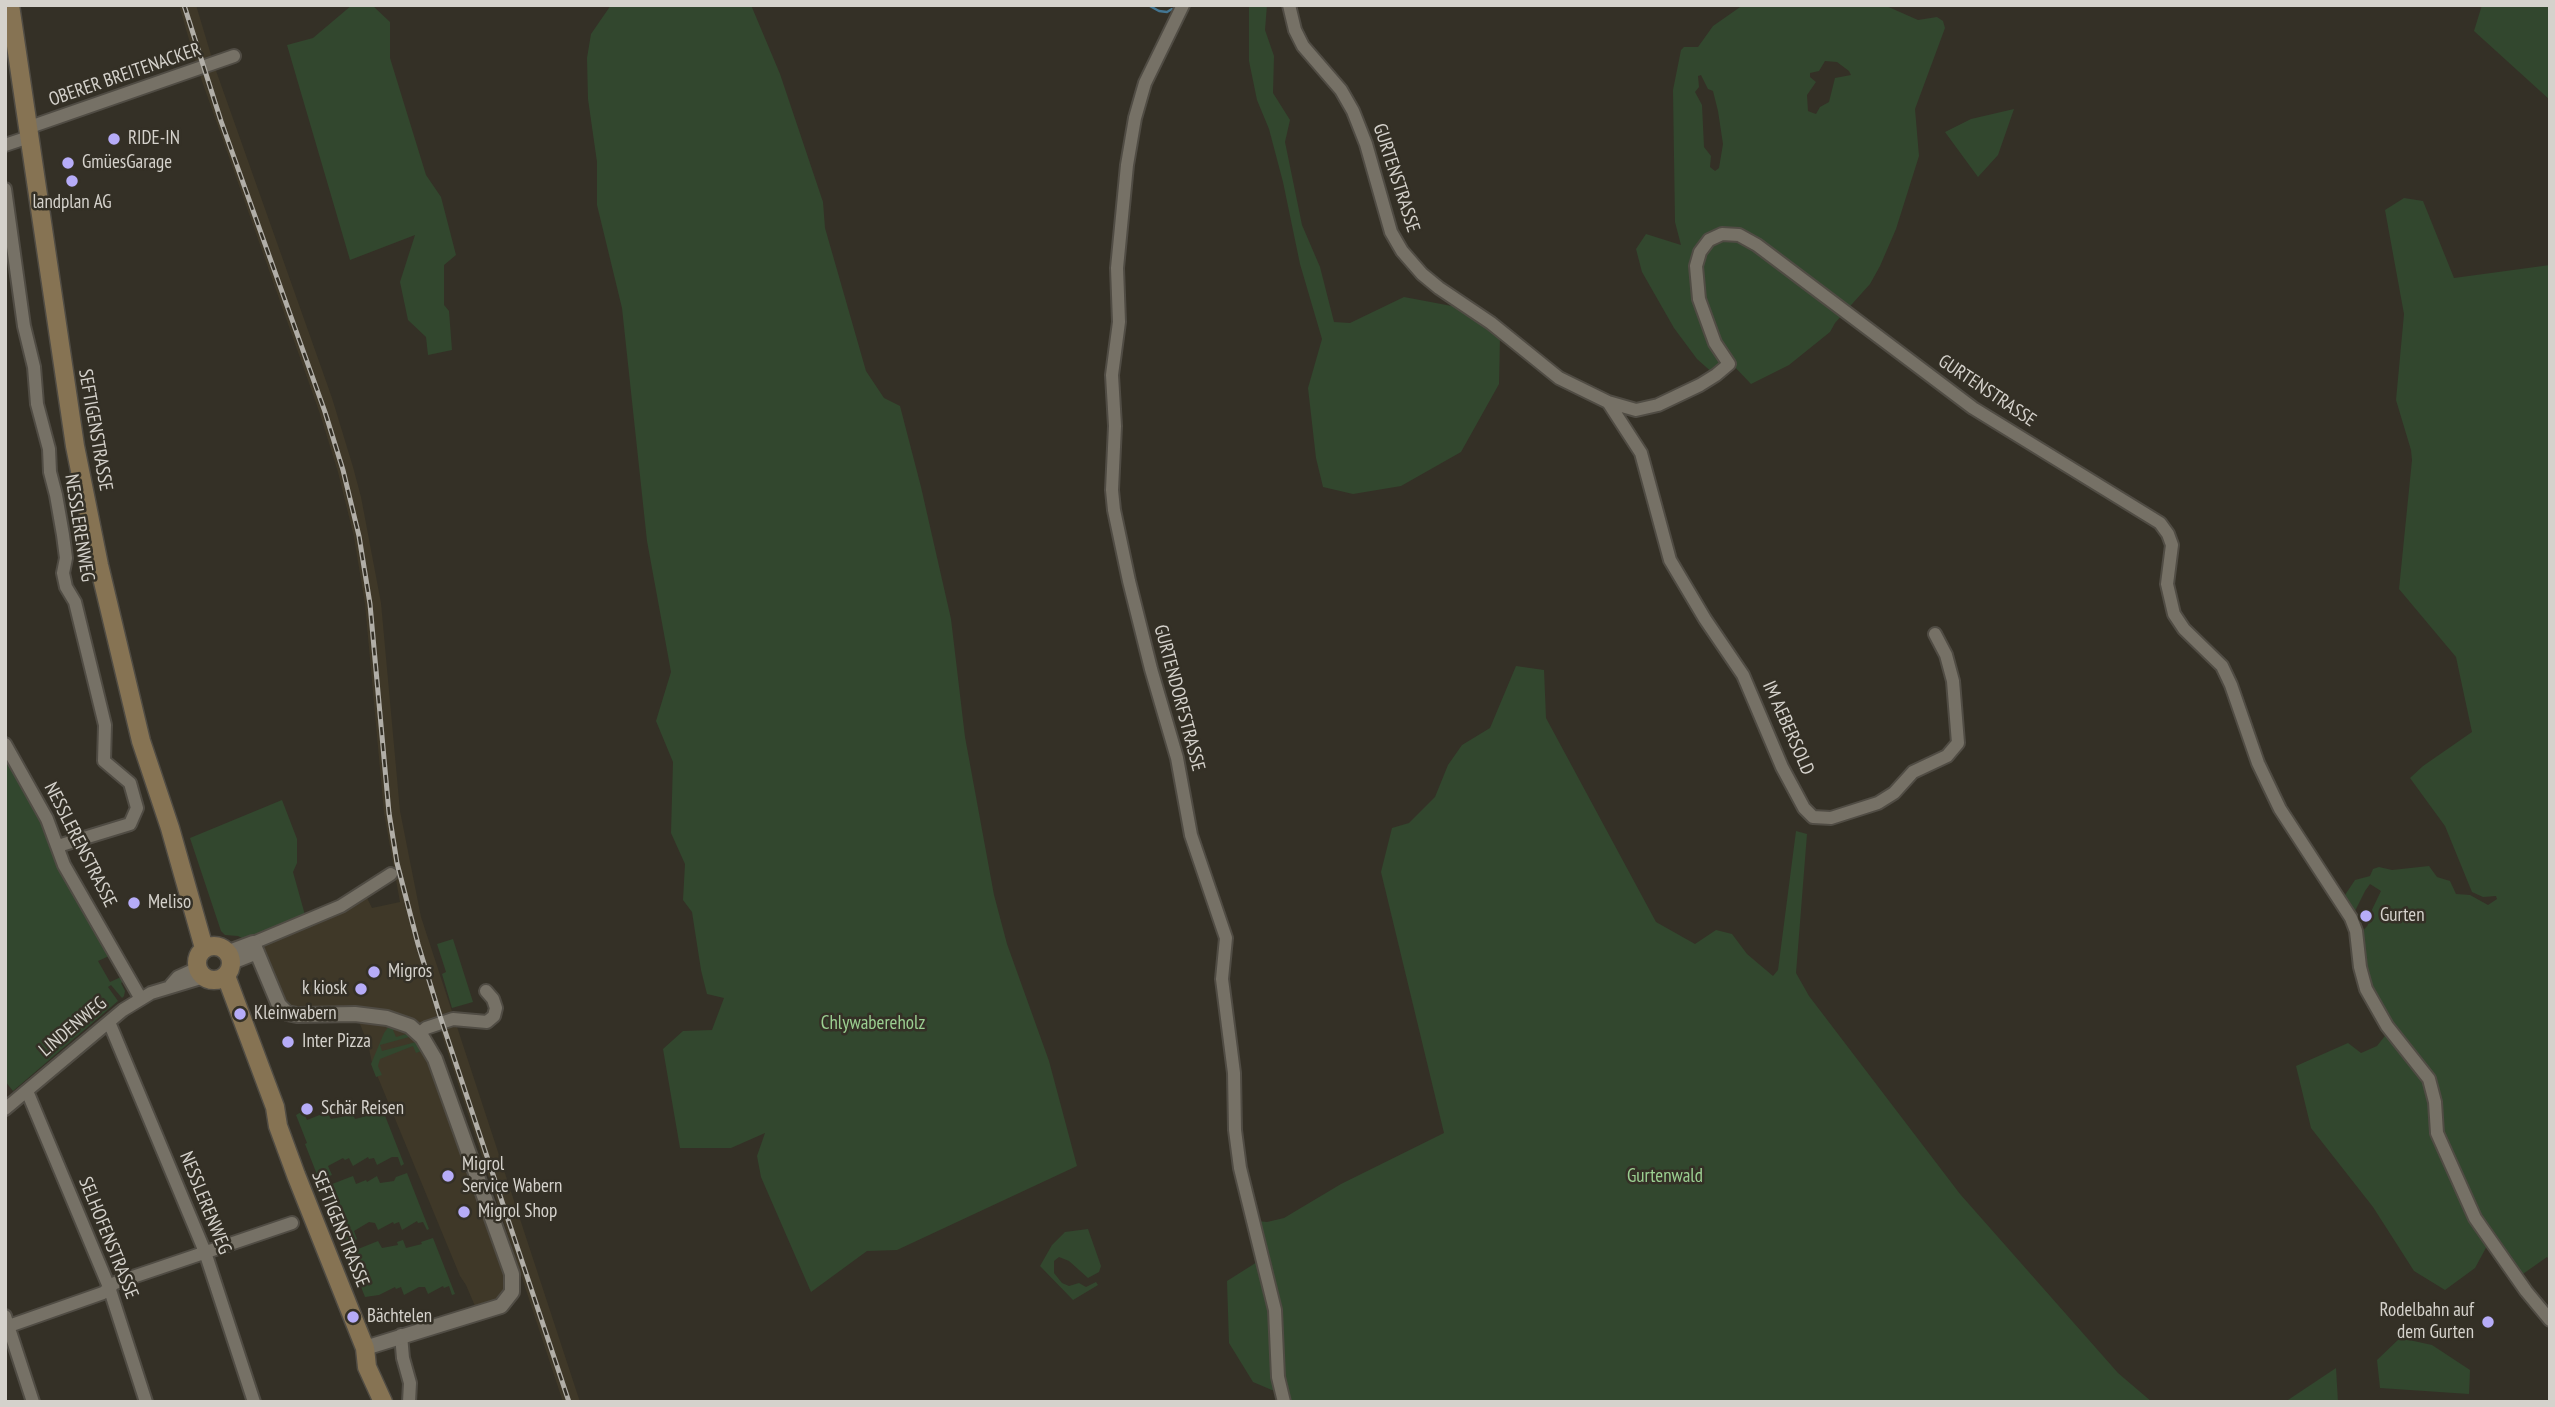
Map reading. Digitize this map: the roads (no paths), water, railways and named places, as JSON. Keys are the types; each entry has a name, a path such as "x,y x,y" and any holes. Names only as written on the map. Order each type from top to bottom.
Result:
{"main road":[{"name":"SEFTIGENSTRASSE","path":"10,5 75,446 99,565 141,741 215,964 275,1107 278,1126 365,1348 367,1367 383,1402"},
{"name":"SEFTIGENSTRASSE","path":"365,1348 377,1362 389,1391 390,1402"}],"street":[{"name":"GURTENDORFSTRASSE","path":"1183,5 1145,83 1126,165 1117,268 1119,322 1112,375 1115,426 1112,490 1129,581 1177,758 1191,835 1226,938 1222,979 1234,1073 1235,1130 1240,1168 1275,1310 1278,1377 1284,1402"},
{"name":"GURTENSTRASSE","path":"1289,5 1295,30 1303,46 1341,90 1353,111 1366,144 1391,232 1402,251 1422,274 1439,288 1491,323 1559,378 1608,402 1636,410 1658,405 1700,385 1729,364 1715,343 1699,299 1696,265 1700,252 1709,240 1722,234 1739,235 1758,245 1973,408 2160,523 2172,545 2167,584 2174,614 2222,666 2258,763 2280,809 2351,918 2357,931 2360,967 2366,989 2387,1026 2429,1079 2435,1102 2437,1133 2475,1218 2526,1291 2550,1320"},
{"name":"OBERER BREITENACKER","path":"28,132 234,56"},
{"path":"6,143 28,132"},
{"name":"NESSLERENWEG","path":"5,189 24,326 34,367 37,404 49,449 50,472 63,535 66,558 63,573 66,587 75,602 105,725 104,761 130,783 137,808 131,824 58,846"},
{"name":"IM AEBERSOLD","path":"1608,402 1641,453 1670,560 1698,608 1739,668 1782,767 1804,808 1814,817 1831,818 1878,803 1894,793 1913,772 1947,756 1958,743 1953,681 1946,655 1935,634"},
{"name":"NESSLERENSTRASSE","path":"5,744 47,819 64,865 141,999"},
{"name":"LINDENWEG","path":"5,1109 141,999 171,985 178,977 255,948 283,928 341,906 391,874"},
{"path":"255,948 279,1005 287,1013 355,1014 387,1018 410,1026 419,1034 435,1059 512,1274 513,1287 510,1296 501,1306 365,1348"},
{"path":"419,1034 426,1028 453,1019 487,1022 494,1016 496,1008 486,990"},
{"name":"NESSLERENWEG","path":"109,1023 205,1252 254,1402"},
{"name":"SELHOFENSTRASSE","path":"27,1091 109,1287 146,1402"},
{"path":"33,1402 7,1322 103,1293 115,1283 292,1223"},
{"path":"401,1335 403,1358 410,1383 409,1402"}],"waterway":[{"path":"1148,5 1159,11 1167,12 1172,9"}],"railway":[{"path":"184,5 221,121 325,412 343,470 359,536 370,604 389,813 397,863 440,1016 569,1402"}],"place":[{"name":"RIDE-IN","path":"114,139"},
{"name":"GmüesGarage","path":"68,163"},
{"name":"landplan AG","path":"72,181"},
{"name":"Meliso","path":"134,903"},
{"name":"Gurten","path":"2366,916"},
{"name":"Migros","path":"374,972"},
{"name":"k kiosk","path":"361,989"},
{"name":"Kleinwabern","path":"240,1014"},
{"name":"Inter Pizza","path":"288,1042"},
{"name":"Schär Reisen","path":"307,1109"},
{"name":"Migrol Service Wabern","path":"448,1176"},
{"name":"Migrol Shop","path":"464,1212"},
{"name":"Bächtelen","path":"353,1317"},
{"name":"Rodelbahn auf dem Gurten","path":"2488,1322"}],"park label":[{"name":"Chlywabereholz","path":"873,1024"},
{"name":"Gurtenwald","path":"1665,1177"}]}
